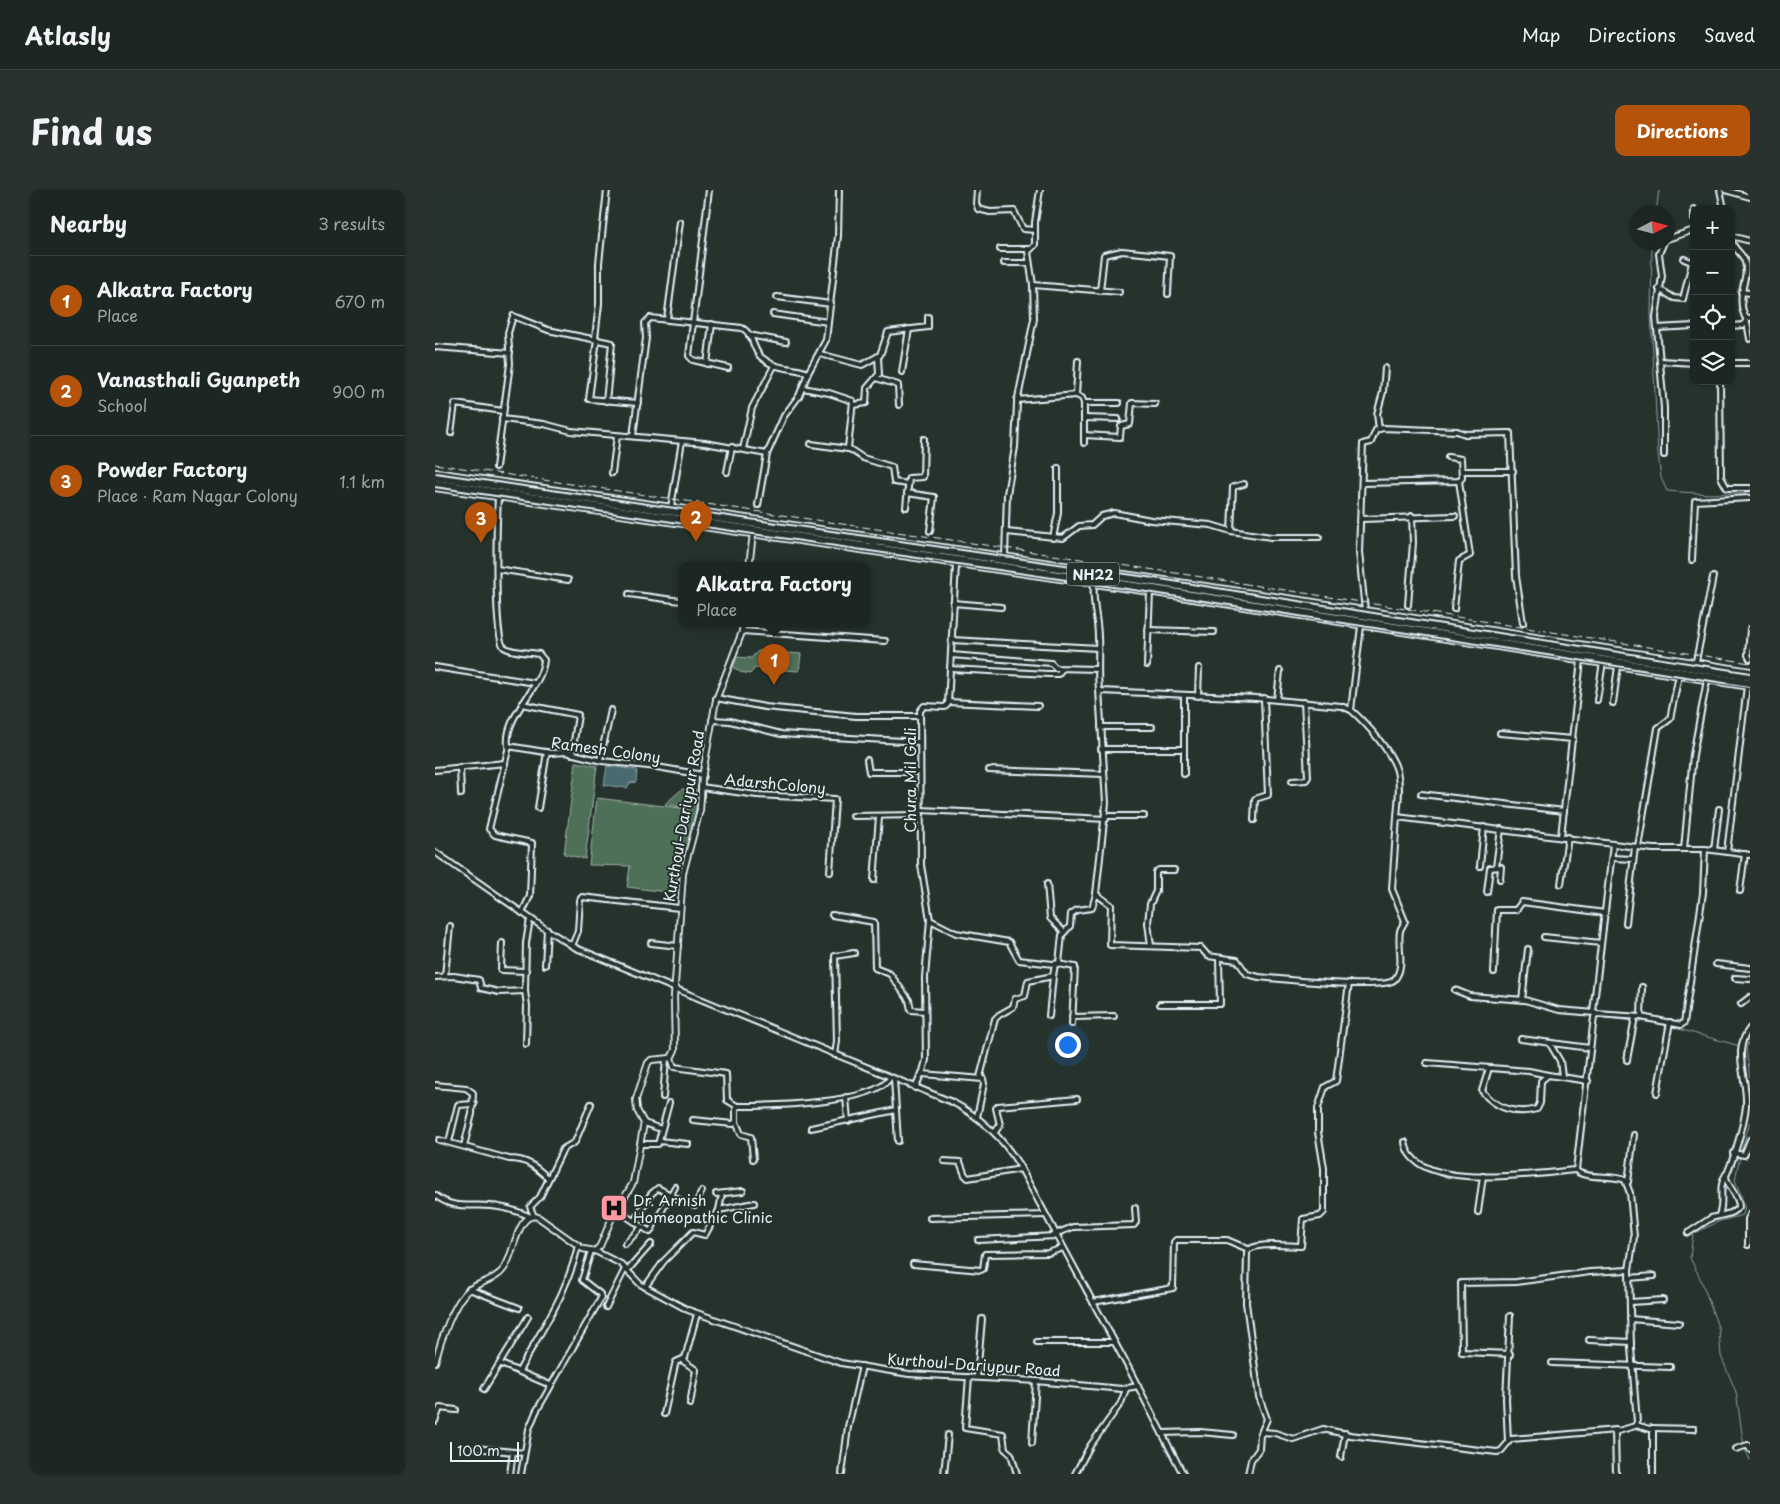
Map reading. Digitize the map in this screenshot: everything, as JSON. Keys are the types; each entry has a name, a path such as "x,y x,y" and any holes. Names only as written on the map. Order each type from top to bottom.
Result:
{"highway":[{"name":"NH22","path":"435,477 1750,673"},
{"name":"NH22","path":"435,483 1141,587 1749,685"}],"street":[{"path":"607,190 599,268 599,304 589,398 591,400 638,403"},
{"path":"709,190 689,356 691,359 707,364 728,368"},
{"path":"758,505 767,454 784,416 799,396 808,373 826,340 838,236 839,190"},
{"path":"977,190 978,209 990,212 1014,211 1023,228 1035,230"},
{"path":"1000,249 1029,249 1035,245 1040,190"},
{"path":"1720,190 1722,205"},
{"path":"1725,190 1750,197"},
{"path":"667,319 680,222"},
{"path":"1675,236 1690,231"},
{"path":"1735,238 1750,240"},
{"path":"1005,556 1007,494 1015,447 1017,400 1033,331 1033,285 1029,263 1029,249"},
{"path":"1661,250 1659,254 1662,272 1657,328 1664,408 1664,455"},
{"path":"1735,250 1748,262 1741,292 1743,312 1748,319 1750,339"},
{"path":"1100,291 1104,255 1122,251 1170,256 1168,294"},
{"path":"1684,259 1690,262"},
{"path":"1005,263 1029,263"},
{"path":"1659,289 1674,298 1682,299 1690,273"},
{"path":"1033,285 1119,292"},
{"path":"1741,292 1750,293"},
{"path":"777,297 831,304"},
{"path":"773,314 828,322"},
{"path":"496,467 509,374 508,332 514,315 548,330 596,338 613,345 606,401"},
{"path":"820,354 860,366 878,357 883,349 887,333 928,328 928,317"},
{"path":"633,436 645,323 650,318 742,328 749,335 759,355 774,366 783,369 795,368 808,373"},
{"path":"1735,326 1743,326 1748,319"},
{"path":"707,364 712,324"},
{"path":"1657,328 1690,326"},
{"path":"902,372 909,329"},
{"path":"749,335 786,342"},
{"path":"435,347 510,353"},
{"path":"803,388 851,400 854,404 865,405 867,388 879,371 878,357"},
{"path":"1076,395 1078,361"},
{"path":"1661,361 1690,363"},
{"path":"1735,363 1750,363"},
{"path":"743,449 752,408 774,366"},
{"path":"1379,429 1377,414 1383,392 1385,368"},
{"path":"875,378 898,385 899,405"},
{"path":"1720,385 1721,478 1727,488 1750,488"},
{"path":"1017,400 1076,395 1082,398 1084,403 1084,443"},
{"path":"1084,403 1119,403"},
{"path":"1084,435 1120,437 1121,426 1130,424 1132,403 1155,404"},
{"path":"451,433 455,404 503,412"},
{"path":"849,449 854,404"},
{"path":"1084,418 1118,419"},
{"path":"502,419 617,436 633,436 732,447 767,454"},
{"path":"1365,611 1360,560 1363,445 1371,442 1374,432 1379,429 1457,431 1468,434 1510,433 1516,576 1523,623"},
{"path":"612,473 617,436"},
{"path":"906,507 910,478 923,477 924,440"},
{"path":"671,506 682,441"},
{"path":"811,444 849,449 863,458 892,467 894,482 908,484"},
{"path":"727,472 732,447"},
{"path":"1448,457 1460,458 1462,478 1459,481 1470,555 1459,561 1454,608"},
{"path":"1053,538 1058,517 1058,468"},
{"path":"1462,471 1513,471"},
{"path":"435,472 1073,566 1696,662 1750,673 1727,852"},
{"path":"471,493 474,478"},
{"path":"1362,483 1459,481"},
{"path":"1231,531 1234,486 1244,484"},
{"path":"435,488 1070,582 1150,592 1679,676 1749,685"},
{"path":"907,493 934,498 930,531"},
{"path":"498,497 497,615 502,642 507,648 539,654 543,657 544,665 513,722 489,829 495,835 532,844 530,896 522,912"},
{"path":"1692,560 1695,501 1750,498"},
{"path":"1007,532 1053,538 1066,537 1079,526 1092,525 1102,516 1114,513 1151,520 1220,527 1231,531 1276,537 1319,537"},
{"path":"722,529 724,514"},
{"path":"1408,605 1413,543 1412,516"},
{"path":"1361,519 1455,516"},
{"path":"1220,527 1231,522"},
{"path":"750,562 753,534"},
{"path":"941,562 944,547"},
{"path":"956,564 948,702 1038,706"},
{"path":"1070,582 1073,566"},
{"path":"497,569 568,580"},
{"path":"1696,662 1713,577"},
{"path":"1049,1016 1053,976 1064,932 1069,926 1073,912 1092,908 1096,894 1106,817 1097,669 1098,633 1093,604 1094,585"},
{"path":"1147,665 1150,592"},
{"path":"629,594 678,601"},
{"path":"953,603 1001,607"},
{"path":"1385,630 1387,614"},
{"path":"1351,710 1361,626"},
{"name":"Kurthoul-Dariypur Road","path":"668,1058 675,1050 674,997 679,946 679,908 683,874 700,810 701,788 716,698 743,627"},
{"path":"1750,629 1748,652 1750,659"},
{"path":"1148,630 1214,632"},
{"path":"742,631 885,640"},
{"path":"952,640 1098,648"},
{"path":"1597,700 1605,648"},
{"path":"951,655 1051,663 1056,668 1062,669 1097,669"},
{"path":"1561,836 1581,660"},
{"path":"1613,703 1618,666"},
{"path":"435,667 535,683"},
{"path":"1198,696 1199,668"},
{"path":"950,669 1058,674 1062,669"},
{"path":"1277,700 1279,671"},
{"path":"1626,924 1633,859 1659,723 1670,720 1679,676"},
{"path":"1684,849 1693,755 1707,680"},
{"path":"1096,894 1111,905 1110,945 1200,948 1204,952 1219,958 1237,960 1245,973 1251,976 1349,983 1365,986 1391,983 1395,980 1398,969 1400,932 1405,921 1392,889 1398,780 1392,758 1360,718 1351,710 1341,706 1304,702 1264,698 1184,696 1099,690"},
{"path":"1184,696 1184,774"},
{"path":"716,698 757,706 856,716 920,716"},
{"path":"1254,820 1255,799 1268,794 1264,698"},
{"name":"Chura Mil Gali","path":"915,1088 922,1074 925,1060 925,977 930,927 921,865 920,716 922,707 945,707 948,702"},
{"path":"1292,780 1306,780 1308,777 1304,702"},
{"path":"522,704 579,715 572,754"},
{"path":"600,760 611,710"},
{"path":"713,720 731,721 781,734 920,742"},
{"path":"1101,727 1152,727"},
{"path":"1500,733 1573,739"},
{"name":"Ramesh Colony","path":"508,745 600,760 657,766 703,775"},
{"path":"1101,750 1184,749"},
{"path":"537,808 547,752"},
{"path":"867,760 869,772 920,772"},
{"path":"435,770 505,763"},
{"path":"460,767 461,794"},
{"path":"989,770 1104,774"},
{"name":"AdarshColony","path":"701,788 757,795 835,800 830,872"},
{"path":"1421,794 1564,811"},
{"path":"921,810 1106,817 1144,816"},
{"path":"1714,850 1719,810"},
{"path":"853,816 921,815"},
{"path":"874,880 879,817"},
{"path":"1397,817 1561,836 1636,847 1705,849 1747,855 1740,891"},
{"path":"1480,866 1484,827"},
{"path":"1496,867 1501,829"},
{"path":"1561,884 1568,837"},
{"path":"1576,1170 1588,1081 1601,943 1613,844"},
{"path":"1455,990 1470,996 1522,1000 1559,1010 1594,1015 1641,1017 1681,1025 1685,1022 1703,893 1705,849"},
{"path":"435,852 572,946 952,1102 977,1117 995,1132 1013,1155 1115,1342 1183,1474"},
{"path":"1612,858 1633,859"},
{"path":"1487,892 1490,869 1501,867 1500,879"},
{"path":"1151,946 1148,923 1150,904 1156,891 1156,872 1159,870 1174,870"},
{"path":"1047,884 1050,918 1064,932"},
{"path":"572,946 578,931 580,900 582,897 679,908"},
{"path":"1494,972 1497,910 1516,910 1522,902 1605,913"},
{"path":"832,915 875,923 875,968 891,974 909,1000 911,1010 925,1010"},
{"path":"929,916 956,933 1009,942 1019,960 1075,967 1072,1024"},
{"path":"527,1044 526,943 530,919"},
{"path":"445,976 449,926"},
{"path":"545,965 547,930"},
{"path":"1544,938 1601,943"},
{"path":"502,943 501,970 526,971"},
{"path":"651,943 679,946"},
{"path":"1522,1000 1528,949"},
{"path":"835,1054 837,1041 835,956 855,953"},
{"path":"1160,1004 1219,1004 1219,958"},
{"path":"1716,964 1750,968"},
{"path":"435,977 445,976 479,980 481,988 490,991 525,991"},
{"path":"980,1078 995,1019 999,1014 1013,1007 1015,999 1025,996 1028,981 1044,976 1053,976"},
{"path":"1735,978 1750,979"},
{"path":"1093,1302 1173,1288 1175,1240 1227,1240 1248,1249 1259,1245 1301,1246 1303,1219 1320,1216 1324,1212 1324,1168 1318,1132 1318,1108 1325,1087 1336,1080 1349,983"},
{"path":"1641,1017 1643,987"},
{"path":"1741,1004 1750,997"},
{"path":"1072,1017 1114,1016"},
{"path":"1627,1060 1635,1017"},
{"path":"1657,1093 1670,1022"},
{"path":"1688,1233 1701,1223 1719,1215 1734,1212 1739,1205 1737,1197 1727,1182 1728,1173 1744,1123 1746,1097 1740,1046 1750,1029"},
{"path":"1521,1039 1591,1048"},
{"path":"1551,1044 1560,1061 1562,1076"},
{"path":"668,1058 674,1068 726,1074 727,1100 737,1106 801,1104 846,1097 881,1088 892,1078"},
{"path":"663,1097 668,1058"},
{"path":"610,1300 601,1296 582,1280 593,1251 600,1246 617,1210 633,1183 644,1123 637,1110 638,1092 648,1063 651,1060 668,1058"},
{"path":"1427,1063 1529,1071 1588,1081"},
{"path":"1489,1068 1482,1091 1495,1105 1507,1109 1534,1110 1539,1108 1541,1081 1548,1075"},
{"path":"922,1074 980,1078 983,1080 984,1084 977,1117"},
{"path":"892,1078 898,1141"},
{"path":"435,1085 470,1089 473,1093 474,1104 463,1146"},
{"path":"846,1097 848,1120"},
{"path":"995,1132 1000,1125 996,1108 998,1106 1077,1099"},
{"path":"641,1144 657,1145 669,1103"},
{"path":"449,1142 458,1105 474,1104"},
{"path":"532,1216 530,1208 538,1199 563,1149 576,1141 591,1104"},
{"path":"737,1106 736,1122 741,1134 751,1137 753,1159"},
{"path":"811,1128 896,1110"},
{"path":"693,1120 732,1125 736,1122"},
{"path":"644,1123 661,1129"},
{"path":"1634,1135 1628,1183 1634,1236 1629,1278 1636,1425"},
{"path":"439,1140 509,1159 519,1158 526,1161 548,1178"},
{"path":"1734,1153 1746,1155 1750,1140"},
{"path":"659,1141 688,1144"},
{"path":"1405,1142 1409,1155 1430,1171 1483,1176 1576,1170 1579,1174 1616,1177 1628,1183"},
{"path":"944,1161 960,1162 965,1176 969,1178 1021,1169"},
{"path":"1719,1215 1722,1207 1723,1180 1728,1173"},
{"path":"1478,1212 1483,1176"},
{"path":"617,1210 648,1232 651,1231 675,1187"},
{"path":"634,1221 657,1188 683,1202 695,1205 702,1190"},
{"path":"716,1194 743,1191"},
{"path":"645,1286 664,1261 693,1231 705,1235 719,1210 722,1194"},
{"path":"435,1202 437,1196 459,1206 495,1206 532,1216"},
{"path":"719,1210 754,1203"},
{"path":"978,1240 1056,1235 1069,1228 1134,1225 1136,1220 1135,1208"},
{"path":"930,1218 1045,1215"},
{"path":"1748,1245 1747,1219 1750,1215"},
{"path":"435,1362 441,1340 459,1300 469,1290 502,1272 511,1257 521,1226 532,1216"},
{"name":"Kurthoul-Dariypur Road","path":"532,1216 551,1224 579,1246 617,1262 645,1286 697,1314 831,1360 901,1373 1036,1381 1127,1389 1138,1386"},
{"path":"625,1244 642,1227"},
{"path":"606,1307 626,1270 651,1244"},
{"path":"519,1371 554,1313 570,1278 579,1246"},
{"path":"913,1264 981,1270 983,1269 985,1254 1048,1253 1063,1248"},
{"path":"1248,1249 1245,1299 1259,1397 1267,1419 1261,1433 1259,1448 1251,1460 1249,1474"},
{"path":"1510,1354 1462,1352 1461,1283 1516,1282 1590,1272 1629,1270"},
{"path":"1629,1278 1654,1276"},
{"path":"469,1290 519,1308"},
{"path":"521,1474 531,1422 550,1385 588,1323 601,1296"},
{"path":"1630,1302 1663,1300"},
{"path":"664,1414 675,1365 676,1362 686,1356 697,1314"},
{"path":"1508,1441 1506,1399 1510,1354 1510,1316"},
{"path":"484,1389 528,1317"},
{"path":"977,1377 982,1319"},
{"path":"1631,1319 1679,1323"},
{"path":"1589,1340 1631,1342"},
{"path":"1037,1342 1115,1342"},
{"path":"682,1360 696,1370 690,1404"},
{"path":"1551,1363 1670,1367"},
{"path":"501,1364 550,1385"},
{"path":"842,1474 848,1427 862,1366"},
{"path":"969,1377 965,1428 1003,1434 1005,1449 1011,1454 1017,1474"},
{"path":"1032,1443 1036,1381"},
{"path":"1075,1474 1090,1446 1121,1403 1127,1389"},
{"path":"435,1421 440,1408 456,1410"},
{"path":"1261,1433 1275,1433 1293,1439 1323,1429 1497,1452 1501,1451 1508,1441 1513,1439 1616,1430 1636,1425 1652,1428 1694,1429"},
{"path":"1652,1428 1653,1474"},
{"path":"1616,1430 1616,1474"},
{"path":"1162,1433 1200,1432 1233,1435"},
{"path":"1341,1457 1345,1433"},
{"path":"944,1474 948,1435"},
{"path":"476,1448 524,1453"},
{"path":"1738,1449 1749,1448"},
{"path":"510,1474 513,1452"}],"green space":[{"path":"758,651 801,654 799,671 755,668 750,674 740,672 733,667 737,657 751,658"},
{"path":"576,762 597,766 585,859 564,854"},
{"path":"682,789 699,790 682,894 627,887 630,866 589,865 597,798 689,809 665,804"}],"water":[{"path":"607,766 637,770 636,782 630,783 627,788 604,785"}],"waterway":[{"path":"1657,205 1659,190"},
{"path":"1652,250 1651,316 1658,454 1661,478 1667,491 1710,494 1750,493"},
{"path":"1557,1012 1593,1016"},
{"path":"1597,1017 1633,1021"},
{"path":"1636,1021 1659,1023"},
{"path":"1662,1024 1668,1025"},
{"path":"1675,1028 1740,1046"},
{"path":"1750,1038 1746,1048 1750,1077"},
{"path":"1741,1152 1750,1122"},
{"path":"1740,1156 1735,1180 1745,1206 1743,1215 1720,1221 1693,1234 1690,1258 1702,1282 1719,1330 1721,1356 1736,1392 1744,1447 1750,1460"}],"railway":[{"path":"435,464 1189,575 1750,663"}],"place":[{"name":"Vanasthali Gyanpeth","path":"696,542"},
{"name":"Powder Factory","path":"481,543"},
{"name":"Alkatra Factory","path":"774,685"},
{"name":"Dr. Arnish Homeopathic Clinic","path":"614,1208"}]}
